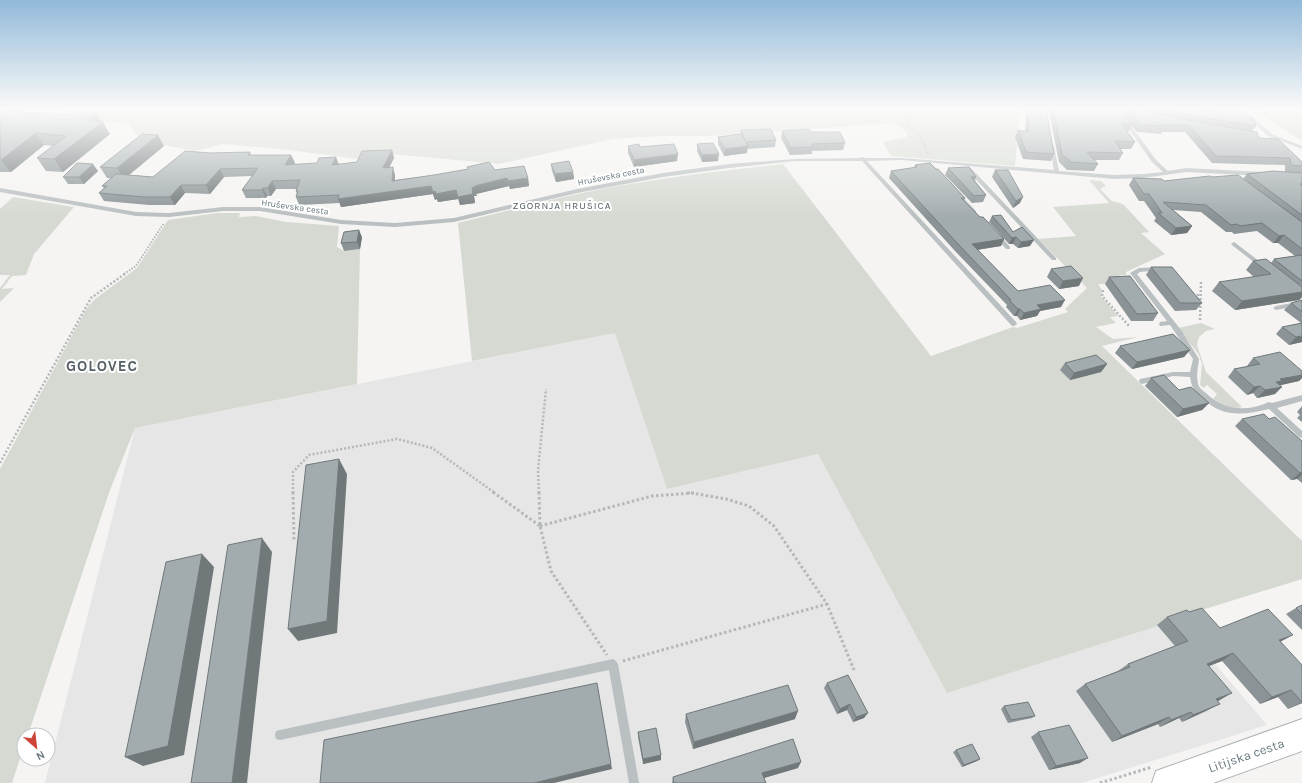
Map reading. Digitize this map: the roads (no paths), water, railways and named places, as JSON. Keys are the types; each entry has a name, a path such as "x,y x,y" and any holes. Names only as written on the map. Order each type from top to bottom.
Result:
{"main road":[{"name":"Litijska cesta","path":"1168,783 1302,735"}],"street":[{"path":"1052,146 1057,173"},
{"path":"1143,146 1154,161 1166,172"},
{"path":"862,158 1014,324"},
{"name":"Hruševska cesta","path":"0,190 117,212 169,214 260,209 362,224 422,224 454,220 577,191 663,175 780,161 862,158 965,164 1114,177 1143,176 1166,172 1199,170 1272,174"},
{"path":"965,164 1054,259"},
{"path":"1224,171 1235,180"},
{"path":"954,190 981,219"},
{"path":"992,230 1008,248"},
{"path":"1234,244 1265,268"},
{"path":"1158,269 1139,270 1133,273 1196,359 1193,375 1194,388 1213,404 1223,409 1240,412 1302,398"},
{"path":"1276,308 1302,303"},
{"path":"1162,324 1171,323"},
{"path":"1142,381 1173,374 1193,375"},
{"path":"1269,406 1302,435"},
{"path":"280,735 613,664 634,783"}],"district":[{"name":"ZGORNJA HRUŠICA","path":"562,205"},
{"name":"GOLOVEC","path":"102,366"}]}
